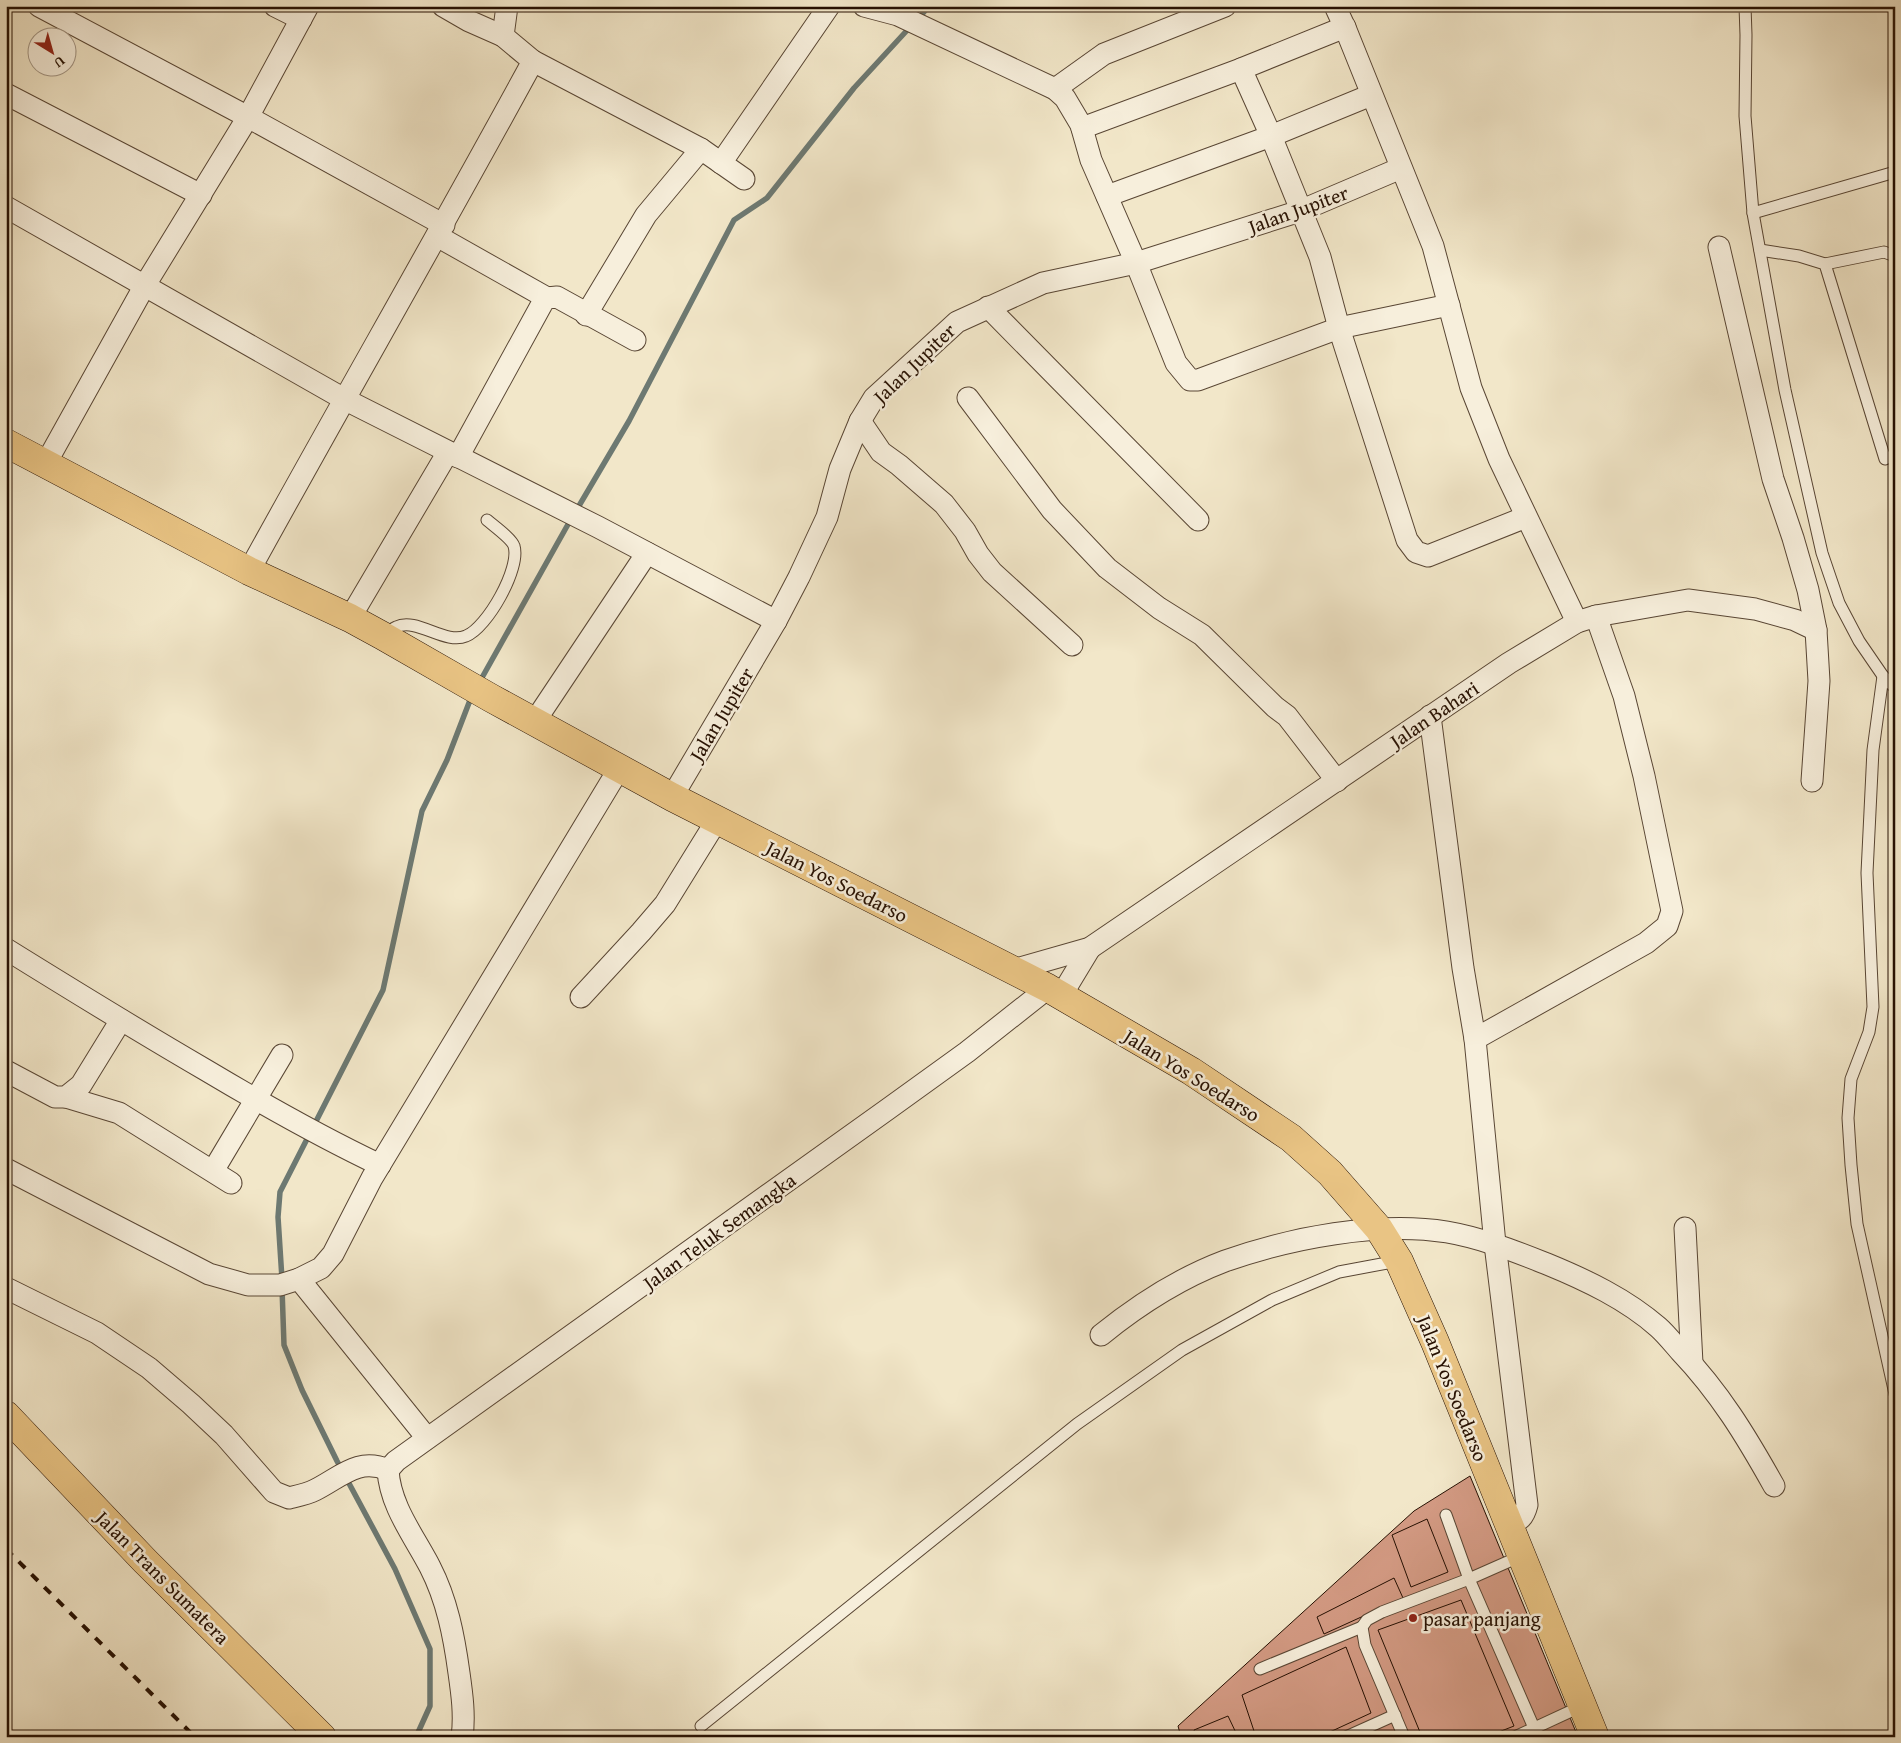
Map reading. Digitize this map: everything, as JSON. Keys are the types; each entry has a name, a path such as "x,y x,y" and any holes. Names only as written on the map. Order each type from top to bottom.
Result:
{"highway":[{"name":"Jalan Yos Soedarso","path":"6,443 249,571 350,618 672,797 1054,992 1191,1071 1291,1138 1330,1173 1379,1229 1399,1261 1439,1351 1595,1737"},
{"name":"Jalan Trans Sumatera","path":"6,1415 145,1560 322,1737"}],"street":[{"path":"39,6 248,117 440,230 547,298 557,298 636,340"},
{"path":"46,463 145,285 248,117 305,12 275,6"},
{"path":"443,6 468,21 502,36 533,61 701,149 744,179"},
{"path":"502,36 507,6"},
{"path":"721,163 829,6"},
{"path":"865,6 898,15 1055,89 1069,104 1082,128 1091,160 1136,263 1176,363 1190,380 1198,380 1339,328 1449,305"},
{"path":"1055,89 1104,54 1225,6"},
{"path":"1335,6 1432,246 1471,388 1498,459 1526,517 1586,619 1624,696 1644,776 1672,911 1667,926 1646,943 1475,1039"},
{"path":"1082,128 1241,69 1345,27"},
{"path":"249,571 533,61"},
{"path":"1241,69 1271,136 1320,257 1339,328 1407,540 1416,552 1428,556 1526,517"},
{"path":"6,94 201,195"},
{"path":"1107,196 1271,136 1371,95"},
{"path":"586,315 646,216 701,149"},
{"name":"Jalan Jupiter","path":"672,797 776,621 827,517 840,469 860,421 874,398 924,350 957,322 1043,283 1136,263 1300,211 1401,168"},
{"path":"6,208 344,399 598,527 776,621"},
{"path":"1719,247 1773,479 1796,546 1816,630 1819,681 1812,781"},
{"path":"350,618 453,455 542,302 547,298"},
{"path":"988,307 1198,520"},
{"path":"968,398 1052,510 1107,568 1159,608 1202,635 1275,707 1287,716 1337,781"},
{"path":"860,421 881,452 944,504 965,531 978,554 992,572 1072,644"},
{"path":"535,721 647,553"},
{"name":"Jalan Bahari","path":"1054,992 1090,948 1509,663 1586,619 1688,600 1755,609 1795,620 1816,630"},
{"path":"1430,716 1463,968 1475,1039 1496,1244 1527,1505 1525,1513 1518,1521 1508,1524"},
{"path":"6,1169 209,1274 248,1285 280,1285 299,1279 321,1268 333,1254 380,1165 620,767"},
{"path":"581,997 642,932 665,904 717,820"},
{"name":"Jalan Bahari","path":"1013,970 1090,948"},
{"path":"6,949 283,1116 328,1141 380,1165"},
{"name":"Jalan Teluk Semangka","path":"388,1470 396,1460 967,1052 1054,992"},
{"path":"66,1096 81,1085 121,1020"},
{"path":"213,1171 282,1055"},
{"path":"6,1071 55,1097 66,1096 119,1113 231,1183"},
{"path":"1685,1228 1692,1363"},
{"path":"1101,1334 1137,1307 1178,1283 1225,1261 1284,1244 1333,1234 1379,1229 1445,1232 1496,1244 1571,1274 1626,1303 1659,1328 1703,1375 1744,1433 1774,1486"},
{"path":"299,1279 427,1438"},
{"path":"6,1288 97,1333 148,1368 224,1435 274,1492 289,1498 314,1490 346,1472 362,1466 372,1465 388,1470 389,1482 395,1503 431,1569 447,1607 454,1636 461,1686 464,1724 462,1737"}],"lane":[{"path":"1745,6 1745,116 1753,213 1786,390 1822,553 1839,603 1859,641 1883,676 1895,688"},
{"path":"1753,213 1895,172"},
{"path":"1760,250 1799,256 1825,264 1884,252 1895,256"},
{"path":"1825,264 1885,459 1895,455"},
{"path":"383,636 397,626 416,626 450,637 465,637 479,627 505,590 516,555 514,544 487,520"},
{"path":"1883,676 1873,750 1867,873 1873,1008 1869,1032 1851,1079 1848,1118 1857,1224 1895,1394"},
{"path":"701,1726 1076,1424 1182,1350 1280,1296 1339,1272 1399,1261"},
{"path":"1446,1515 1469,1579 1536,1733"},
{"path":"1260,1669 1362,1627 1367,1620 1382,1612 1469,1579 1521,1556"},
{"path":"1362,1627 1365,1645 1404,1737"},
{"path":"1515,1737 1536,1733 1572,1709 1582,1706"},
{"path":"1346,1737 1395,1715"}],"building":[{"name":"pasar panjang","path":"1470,1476 1578,1737 1181,1737 1178,1726 1414,1511"},
{"path":"1427,1519 1448,1572 1411,1587 1392,1535"},
{"path":"1394,1578 1403,1598 1324,1634 1317,1617"},
{"path":"1461,1600 1514,1726 1486,1737 1422,1737 1378,1630"},
{"path":"1346,1647 1371,1713 1319,1737 1256,1737 1242,1695"},
{"path":"1228,1716 1238,1737 1196,1737 1194,1730"}],"waterway":[{"path":"918,19 929,6"},
{"path":"576,511 629,421 734,220 767,198 854,88 911,26"},
{"path":"479,683 571,519"},
{"path":"282,1279 278,1217 280,1192 383,990 422,811 447,760 472,695"},
{"path":"282,1288 284,1345 302,1390 337,1461 395,1569 430,1649 430,1706 416,1737"}],"railway":[{"path":"6,1549 195,1737"}],"place":[{"name":"pasar panjang","path":"1413,1618"}]}
